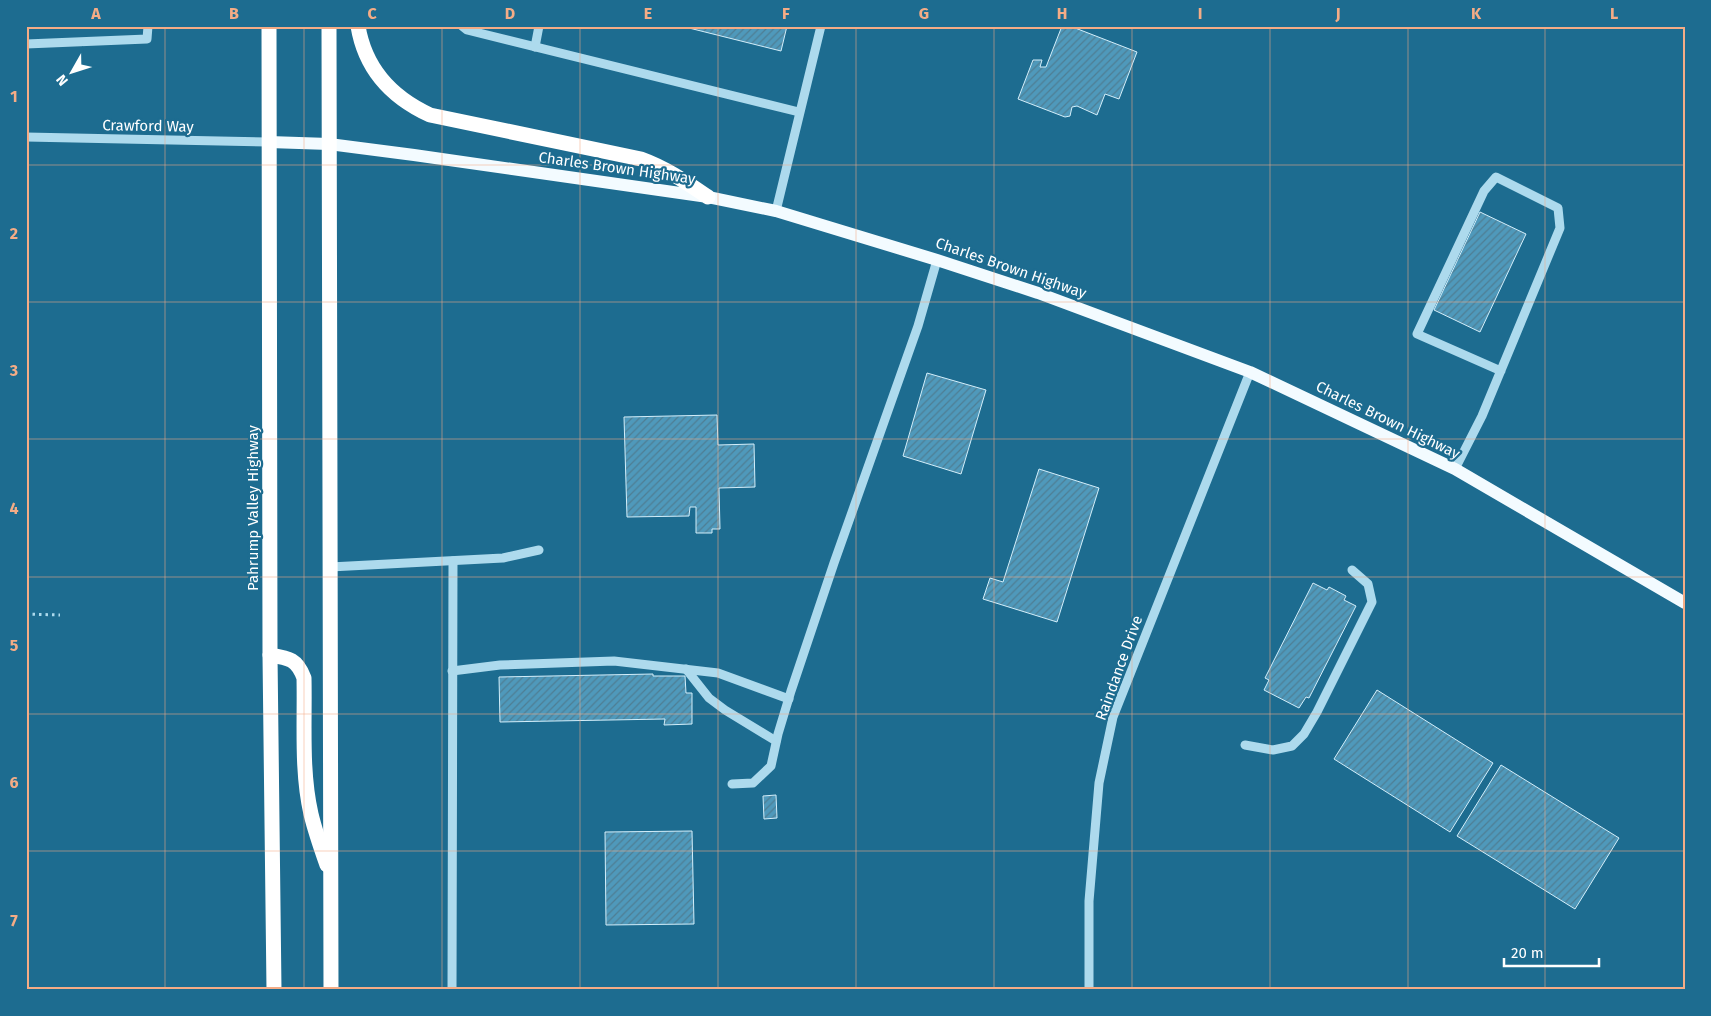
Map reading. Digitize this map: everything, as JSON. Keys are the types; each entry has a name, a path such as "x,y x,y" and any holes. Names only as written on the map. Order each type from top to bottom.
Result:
{"highway":[{"name":"Pahrump Valley Highway","path":"268,26 270,655 274,990"},
{"path":"329,26 331,990"},
{"path":"358,26 365,52 374,70 400,98 414,108 430,115 641,159 680,177 708,197"},
{"path":"270,655 287,657 294,661 301,669 304,678 307,788 311,814 319,844 331,874"}],"main road":[{"name":"Charles Brown Highway","path":"269,142 329,144 708,197 776,211 937,260 1038,293 1250,372 1455,469 1685,603"}],"street":[{"path":"26,44 147,39 148,26"},
{"path":"462,26 467,30 799,112"},
{"path":"535,47 540,26"},
{"path":"776,211 821,26"},
{"name":"Crawford Way","path":"26,137 269,142"},
{"path":"1455,469 1482,416 1560,228 1558,208 1496,177 1484,191 1416,334 1500,371"},
{"path":"732,784 753,783 771,766 789,698 834,563 918,326 937,260"},
{"name":"Raindance Drive","path":"1090,990 1089,901 1099,782 1113,717 1250,372"},
{"path":"330,567 503,558 539,550"},
{"path":"452,990 453,561"},
{"path":"1245,745 1273,750 1292,746 1304,734 1372,602 1368,584 1352,570"},
{"path":"452,671 500,666 614,661 718,673 789,698"},
{"path":"686,668 709,698 776,742"}],"path":[{"path":"26,614 60,615"}],"building":[{"path":"681,26 787,26 781,51"},
{"path":"1062,26 1070,26 1137,52 1119,99 1105,94 1097,115 1077,106 1072,107 1070,116 1065,117 1018,99 1033,60 1042,60 1040,67 1046,67"},
{"path":"1480,212 1526,234 1480,332 1434,310"},
{"path":"927,373 986,390 961,474 903,456"},
{"path":"717,415 718,445 754,444 755,487 719,488 720,529 712,529 712,533 696,533 696,507 690,507 689,516 627,517 624,417"},
{"path":"1039,469 1099,488 1057,622 983,599 990,578 1003,582"},
{"path":"1313,583 1327,590 1329,587 1346,596 1344,600 1356,606 1309,698 1306,697 1299,708 1264,690 1269,680 1265,678"},
{"path":"653,674 653,676 685,676 686,693 692,693 692,724 664,725 665,719 500,722 499,677"},
{"path":"1377,690 1493,763 1450,832 1334,759"},
{"path":"1501,765 1619,838 1575,909 1457,836"},
{"path":"776,795 777,818 764,819 763,796"},
{"path":"692,831 694,924 606,925 605,832"}]}
